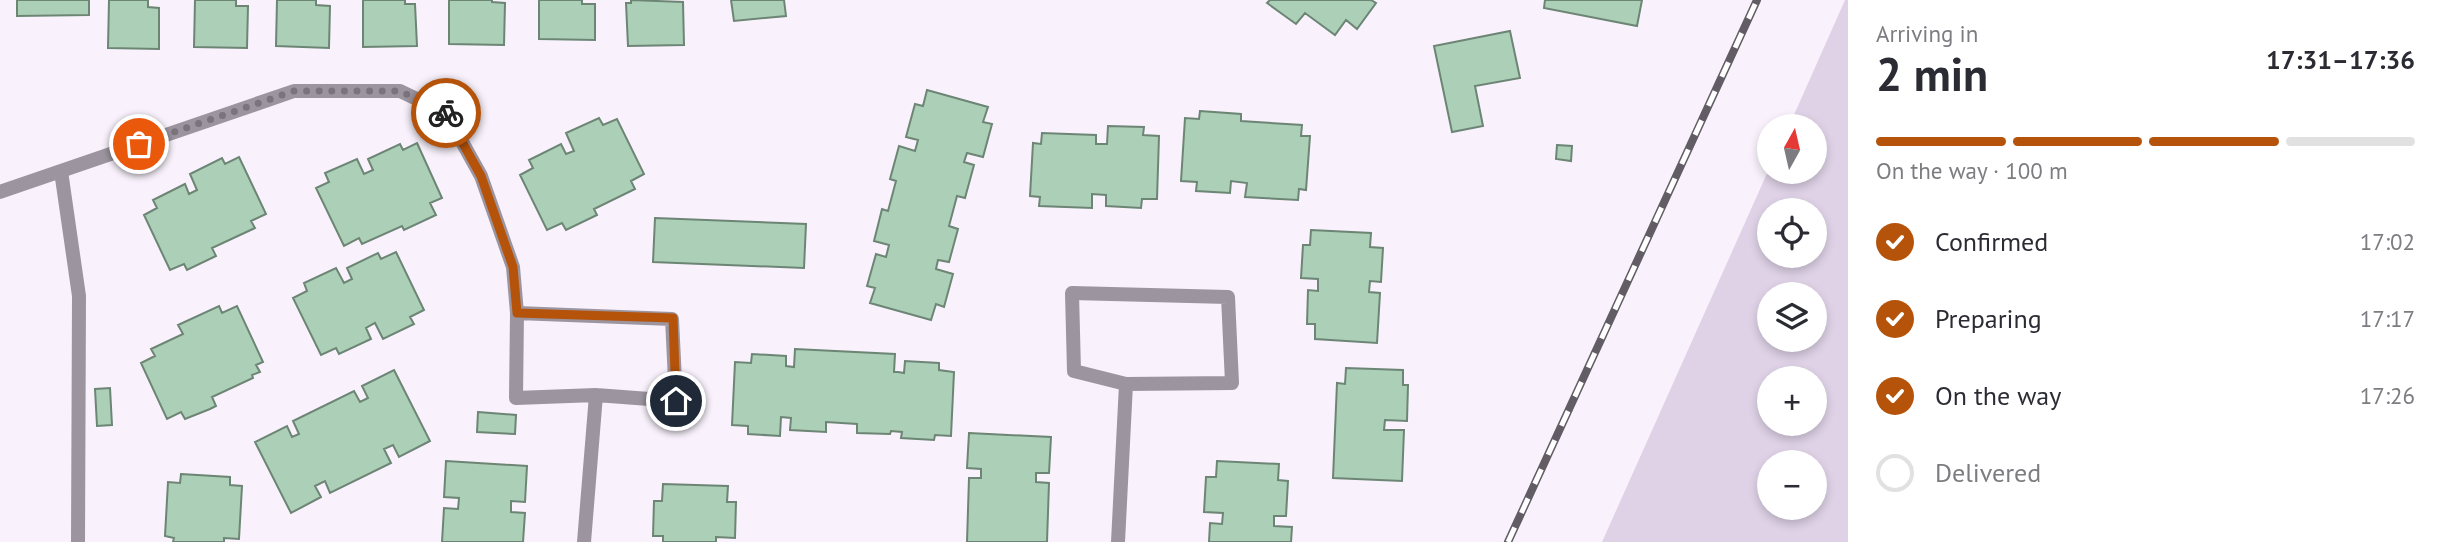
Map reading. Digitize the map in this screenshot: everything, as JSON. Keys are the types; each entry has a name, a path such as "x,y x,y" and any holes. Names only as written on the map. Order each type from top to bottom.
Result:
{"lane":[{"path":"0,192 294,91 400,91 446,113 481,176 513,267 517,313 516,398 596,395 676,401 673,318 517,313"},
{"path":"61,171 79,296 79,542"},
{"path":"1072,293 1228,298 1232,383 1126,384 1074,371 1072,293"},
{"path":"1118,542 1126,384"},
{"path":"584,542 596,395"}],"shaded area":[{"path":"1845,0 1848,0 1848,542 1602,542 1762,184 1827,184 1827,114 1794,114"}],"building":[{"path":"17,0 89,0 89,15 17,16"},
{"path":"109,0 148,0 148,7 159,8 159,49 108,48"},
{"path":"195,0 236,0 236,6 248,6 247,48 194,47"},
{"path":"277,0 316,0 316,5 330,6 329,48 276,46"},
{"path":"363,0 405,0 405,4 415,4 417,46 363,47"},
{"path":"449,0 492,0 505,3 504,45 449,44"},
{"path":"539,0 582,0 582,4 595,4 595,40 539,39"},
{"path":"631,0 683,2 684,45 628,46 626,3 631,3"},
{"path":"731,0 784,0 786,16 734,21"},
{"path":"1270,0 1371,0 1376,3 1357,29 1346,20 1335,35 1305,13 1296,24 1267,3"},
{"path":"1545,0 1642,0 1637,26 1544,8"},
{"path":"1510,31 1520,78 1475,86 1483,126 1452,132 1434,46"},
{"path":"927,90 988,107 983,122 992,124 983,157 967,153 964,162 974,165 965,198 957,196 949,226 958,229 949,262 938,260 936,269 953,274 944,307 936,304 931,320 870,303 875,288 867,286 876,254 886,257 889,245 874,241 882,209 888,211 896,181 890,179 899,146 915,151 918,140 906,137 915,104 923,106"},
{"path":"1200,111 1241,114 1241,121 1302,125 1301,136 1310,136 1306,190 1299,189 1298,200 1245,197 1247,183 1231,181 1230,193 1196,191 1197,182 1181,181 1185,118 1199,119"},
{"path":"599,118 603,125 617,119 644,174 631,181 635,189 594,209 597,215 566,230 562,223 547,230 520,175 533,168 529,160 561,144 566,154 574,151 566,133"},
{"path":"1108,126 1144,127 1143,135 1159,136 1157,199 1142,199 1141,208 1106,206 1106,195 1092,194 1092,208 1039,206 1040,197 1030,196 1033,143 1041,144 1042,133 1096,135 1096,144 1107,144"},
{"path":"417,143 442,198 430,203 436,215 404,230 402,226 362,244 359,238 344,246 316,188 329,182 325,173 357,159 364,174 373,170 368,159 400,144 403,150"},
{"path":"1557,145 1572,146 1571,161 1556,159"},
{"path":"239,157 266,214 251,221 255,228 212,248 216,256 187,270 184,264 170,270 144,215 157,208 153,200 185,184 189,194 197,190 190,174 222,158 225,164"},
{"path":"655,218 806,224 804,268 653,262"},
{"path":"1311,230 1371,233 1370,247 1383,248 1381,282 1370,281 1369,292 1380,293 1377,343 1315,339 1315,324 1307,324 1308,290 1318,291 1318,279 1301,278 1303,245 1310,245"},
{"path":"396,252 424,310 410,317 414,324 383,339 375,323 366,328 371,339 339,354 336,348 321,355 293,298 307,291 304,283 336,268 344,283 352,279 347,268 378,253 381,259"},
{"path":"219,306 222,313 237,306 263,362 256,365 260,372 212,397 216,406 185,419 181,412 167,419 141,363 155,356 151,349 183,334 178,325"},
{"path":"795,349 895,354 894,372 904,373 905,361 939,363 939,370 954,372 951,436 935,435 934,440 901,438 902,432 857,433 857,424 826,422 826,432 790,430 791,418 781,417 780,436 748,434 748,426 732,425 735,362 751,363 752,354 786,356 786,366 794,367"},
{"path":"1346,368 1403,370 1403,385 1408,385 1407,421 1385,420 1384,430 1404,430 1402,481 1333,478 1337,383 1345,384"},
{"path":"394,370 430,441 399,457 393,445 384,449 391,463 330,493 325,481 315,486 321,497 291,513 255,442 287,426 292,437 299,434 293,421 354,391 360,402 368,398 362,386"},
{"path":"110,388 112,425 97,426 95,389"},
{"path":"478,412 516,415 515,434 477,432"},
{"path":"969,433 1051,437 1049,473 1036,473 1036,482 1049,483 1047,542 967,542 969,478 981,478 981,469 967,468"},
{"path":"446,461 527,466 525,502 511,501 511,512 525,513 523,542 442,542 444,508 458,509 459,498 444,497"},
{"path":"1217,461 1279,464 1278,480 1288,481 1286,516 1274,516 1274,526 1292,527 1291,542 1209,542 1210,523 1222,524 1223,513 1204,512 1206,477 1216,477"},
{"path":"181,474 230,477 230,485 242,486 239,539 224,538 224,542 173,542 174,538 165,536 168,482 180,483"},
{"path":"663,484 728,486 727,502 736,502 735,538 716,537 716,542 663,542 663,536 653,536 654,501 662,501"}],"railway":[{"path":"1508,542 1757,0"}],"way so far":[{"path":"139,144 294,91 400,91 446,113"}],"route":[{"path":"446,113 481,176 513,267 517,313 673,318 676,401"}]}
